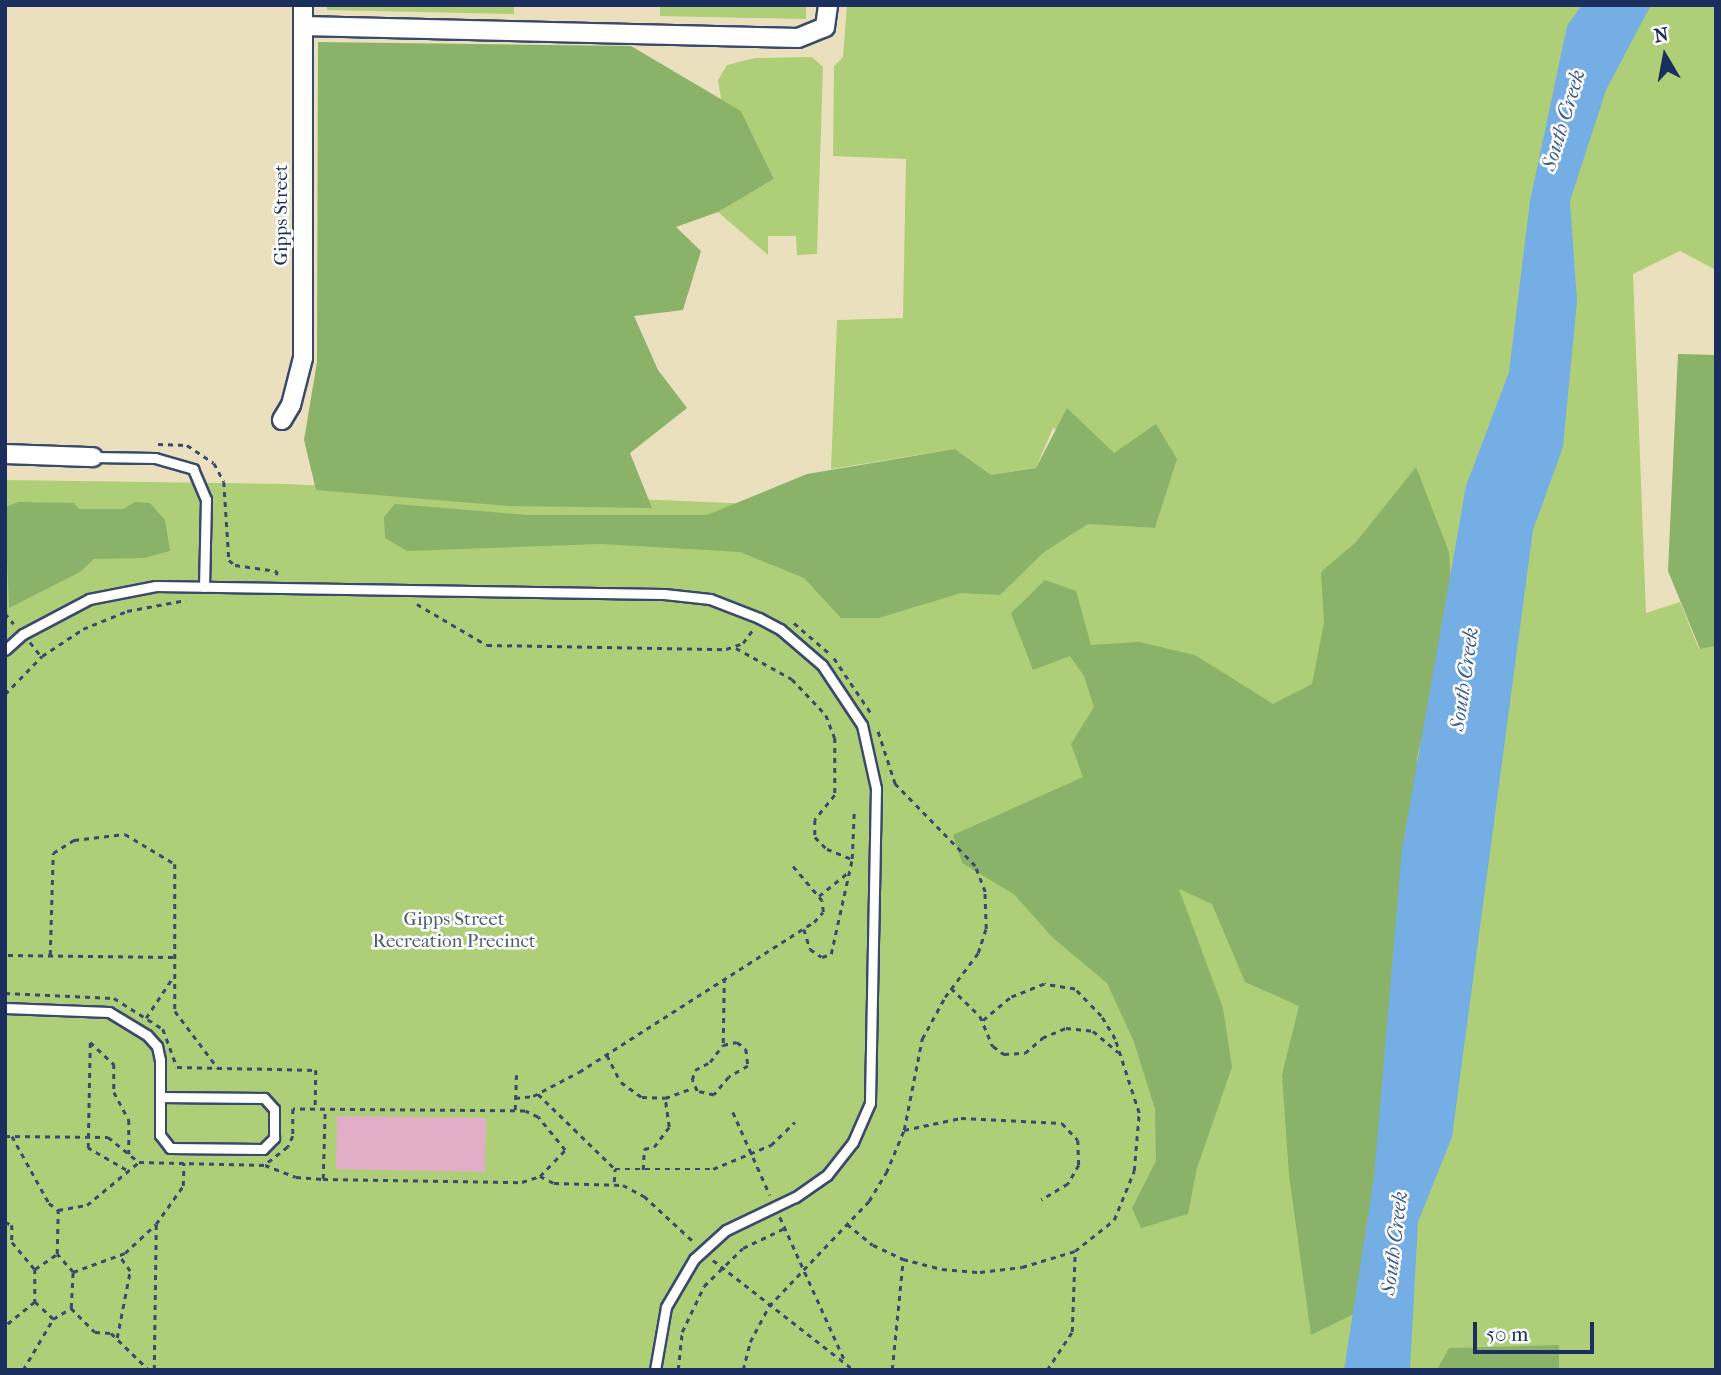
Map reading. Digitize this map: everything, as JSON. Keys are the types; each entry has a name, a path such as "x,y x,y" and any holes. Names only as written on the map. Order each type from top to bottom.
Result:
{"street":[{"name":"Gipps Street","path":"282,420 291,405 303,358 303,5"},
{"path":"303,26 798,38 825,27 828,5"},
{"path":"5,454 93,457"}],"lane":[{"path":"93,457 155,458 193,470 206,499 204,587"},
{"path":"5,650 23,634 89,599 156,586 664,593 710,599 759,618 799,643 838,685 862,725 876,788 874,1078 870,1103 853,1142 827,1175 775,1206 726,1230 684,1273 659,1327 655,1370"},
{"path":"5,1008 102,1010 139,1030 157,1046 160,1135 170,1148 263,1149 274,1138 274,1109 264,1098 160,1097"}],"path":[{"path":"158,443 187,445 214,463 224,482 225,553 235,565 276,571 276,588"},
{"path":"5,694 42,656 83,629 127,611 193,600"},
{"path":"410,603 487,645 736,648 792,678 825,715 835,738 835,795 815,820 815,837 827,849 852,859"},
{"path":"736,648 749,637 759,618"},
{"path":"743,1370 758,1324 878,1188 904,1130 922,1039 951,988 983,942 986,910 981,880 966,852 895,784 873,716 853,682 824,648 786,618"},
{"path":"804,929 810,949 822,957 831,954 852,859 854,812"},
{"path":"50,955 53,853 74,839 125,834 175,864 175,1012 218,1068"},
{"path":"515,1098 537,1094 607,1055 804,929 823,912 819,896 790,863"},
{"path":"819,896 849,872"},
{"path":"8,955 175,957"},
{"path":"139,1030 175,974"},
{"path":"723,1045 742,1045 749,1055 748,1066 729,1077 714,1094 702,1094 694,1087 692,1073 710,1062 723,1045 724,980"},
{"path":"847,1224 873,1245 903,1259 942,1269 992,1271 1075,1251 1114,1220 1134,1171 1139,1113 1121,1055 1093,1004 1067,985 1044,984 1023,991 983,1021"},
{"path":"951,988 983,1021 993,1046 1011,1056 1030,1050 1049,1034 1075,1028 1104,1037 1121,1055"},
{"path":"5,993 106,995 147,1018 169,1037 177,1067 316,1070 315,1109"},
{"path":"126,1170 88,1148 90,1042 114,1064 114,1092 129,1120 130,1154"},
{"path":"607,1055 628,1089 649,1098 665,1098 694,1087"},
{"path":"515,1111 516,1075"},
{"path":"537,1094 607,1167 615,1169 713,1169 771,1145 794,1122"},
{"path":"643,1170 644,1149 654,1147 669,1127 665,1098"},
{"path":"12,1136 49,1203 58,1210 88,1205 126,1170 139,1162 265,1165 296,1177 323,1179 532,1180 565,1150 532,1112 293,1109 293,1136 288,1147 265,1165"},
{"path":"323,1179 325,1109"},
{"path":"733,1112 846,1364"},
{"path":"904,1130 961,1118 1062,1123 1078,1140 1079,1164 1068,1184 1041,1200"},
{"path":"5,1136 108,1137 139,1162"},
{"path":"73,1272 119,1256 156,1224 183,1186 184,1163"},
{"path":"614,1183 615,1169"},
{"path":"58,1210 57,1254 73,1272 71,1308 95,1332 111,1332 148,1369"},
{"path":"5,1222 12,1225 12,1242 35,1269 35,1302 53,1319"},
{"path":"154,1370 156,1224"},
{"path":"678,1370 682,1332 705,1286 743,1248 786,1228"},
{"path":"1047,1370 1072,1332 1075,1251"},
{"path":"35,1269 57,1254"},
{"path":"117,1338 130,1271 119,1256"},
{"path":"892,1370 903,1259"},
{"path":"5,1326 35,1302"},
{"path":"23,1370 53,1319 71,1308"}],"green space":[{"path":"327,5 514,5 514,14 327,10"},
{"path":"660,5 806,5 806,19 660,16"},
{"name":"Gipps Street Recreation Precinct","path":"847,5 1716,5 1716,270 1680,251 1633,274 1646,613 1680,602 1699,649 1716,646 1716,1370 5,1370 5,480 286,484 867,509 1155,528 1165,496 1114,453 1053,428 1036,468 991,475 955,449 831,469 837,320 903,318 906,159 833,156 834,66 843,57"},
{"path":"318,42 631,46 741,111 774,179 718,212 676,227 701,251 683,310 634,316 658,370 687,408 630,453 652,508 509,506 316,490 304,440 317,362"},
{"path":"812,57 823,67 817,254 797,255 796,236 768,236 768,255 718,212 774,179 741,111 721,99 718,80 727,65 755,58"},
{"path":"1678,354 1716,355 1716,646 1700,649 1668,571"},
{"path":"1067,408 1114,453 1156,424 1177,459 1155,528 1088,524 1044,552 1000,595 961,593 879,618 841,618 804,578 740,552 601,544 407,551 385,538 384,517 395,504 529,515 707,515 807,474 955,449 991,475 1036,468"},
{"path":"1416,467 1449,552 1453,618 1417,757 1416,909 1356,1313 1311,1335 1289,1175 1282,1075 1299,1006 1245,982 1212,904 1179,889 1223,1008 1232,1067 1197,1168 1188,1214 1141,1228 1132,1208 1156,1161 1155,1109 1134,1042 1107,983 1053,938 1015,895 962,863 953,835 1083,777 1071,744 1094,707 1084,676 1070,656 1033,670 1011,613 1045,580 1076,591 1091,645 1139,642 1195,655 1273,704 1312,684 1324,623 1321,572 1356,542"},
{"path":"19,502 74,503 79,509 123,509 135,502 150,503 165,520 170,551 144,558 94,559 80,572 9,608 5,507"},
{"path":"1559,1345 1559,1370 1437,1370 1449,1348"}],"water":[{"name":"South Creek","path":"1582,5 1651,5 1606,90 1570,201 1577,301 1563,447 1533,530 1452,1137 1418,1222 1410,1370 1344,1370 1374,1177 1402,849 1466,486 1509,372 1530,201 1567,26"}],"building":[{"path":"337,1116 486,1118 485,1172 336,1169"}]}
